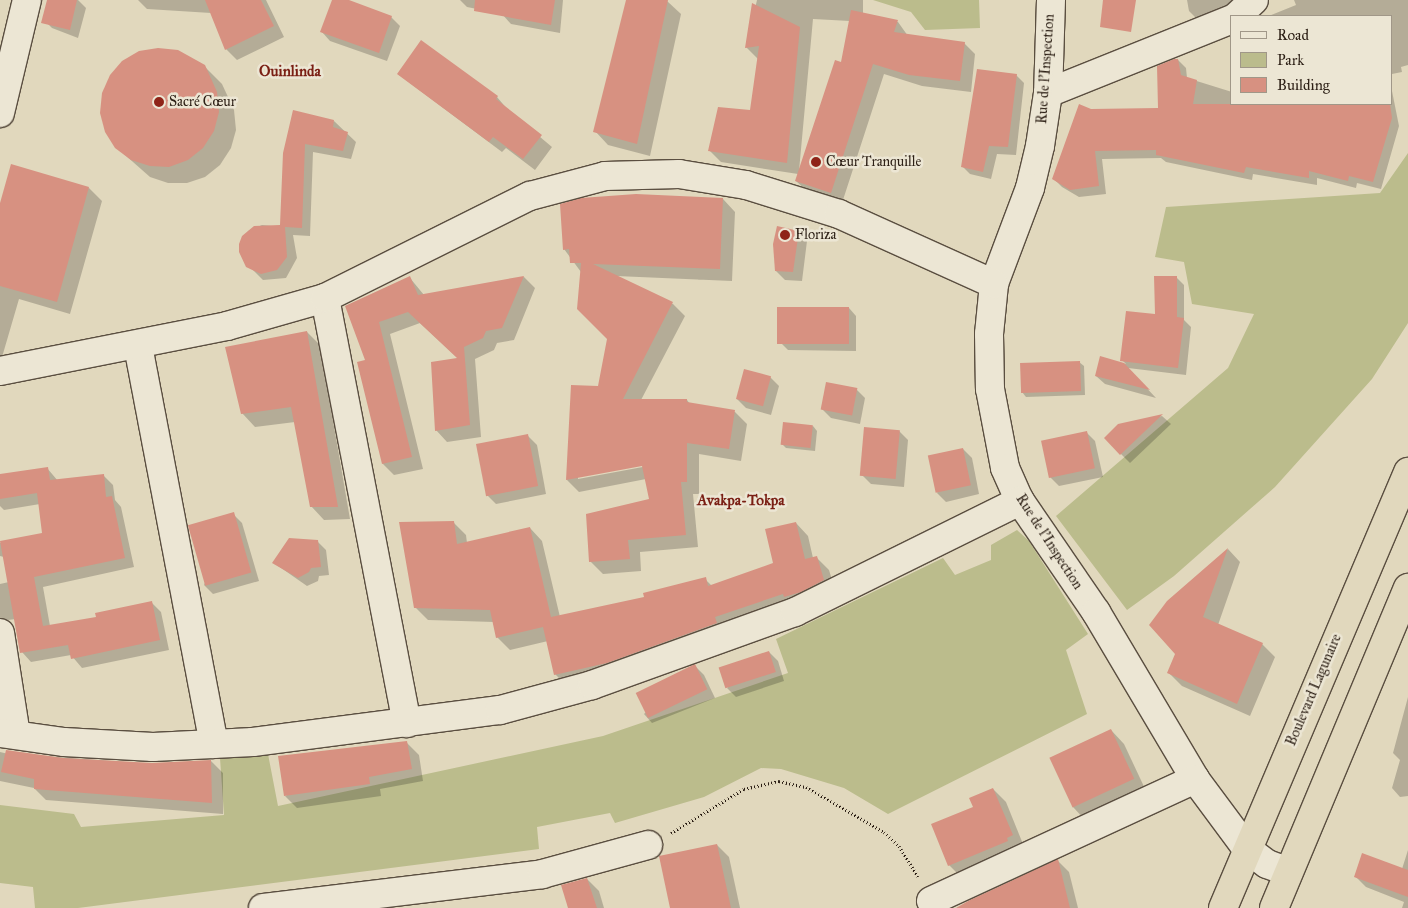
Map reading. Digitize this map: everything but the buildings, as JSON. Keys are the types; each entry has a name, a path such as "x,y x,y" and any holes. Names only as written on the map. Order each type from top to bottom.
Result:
{"highway":[{"name":"Boulevard Lagunaire","path":"1223,908 1408,472"},
{"path":"1274,908 1408,588"}],"street":[{"path":"0,113 27,0"},
{"name":"Rue de l'Inspection","path":"1051,0 1048,93 1030,188 994,284 990,334 992,399 1005,468 1020,501 1096,612 1195,779 1247,849 1267,864 1289,872"},
{"path":"1238,15 1254,0"},
{"path":"1048,93 1230,20"},
{"path":"0,371 138,346 258,318 325,298 530,196 606,176 679,174 746,185 838,214 994,284"},
{"path":"325,298 407,723"},
{"path":"138,346 214,744"},
{"path":"0,633 8,734 114,747 214,744 317,735 500,710 638,668 795,612 1020,501"},
{"path":"931,902 1195,779"},
{"path":"263,908 542,874 648,846"}],"path":[{"path":"648,846 744,789 779,781 806,787 884,832 911,864 931,902"}],"green space":[{"path":"873,0 979,0 980,28 925,30 911,12"},
{"path":"1408,153 1408,323 1372,379 1275,487 1174,576 1127,610 1056,516 1228,368 1254,314 1192,304 1184,262 1155,257 1166,207 1380,193"},
{"path":"1017,530 1029,541 1088,634 1066,650 1087,714 888,814 844,788 781,769 761,768 704,797 615,823 610,813 537,827 539,849 78,908 35,908 33,887 0,883 0,805 74,814 81,827 224,815 220,758 268,754 278,806 603,736 788,673 776,639 943,558 955,575 991,560 991,545"}],"place":[{"name":"Sacré Cœur","path":"159,102"},
{"name":"Cœur Tranquille","path":"816,162"},
{"name":"Floriza","path":"785,235"}],"district":[{"name":"Ouinlinda","path":"290,72"},
{"name":"Avakpa-Tokpa","path":"741,501"}]}
